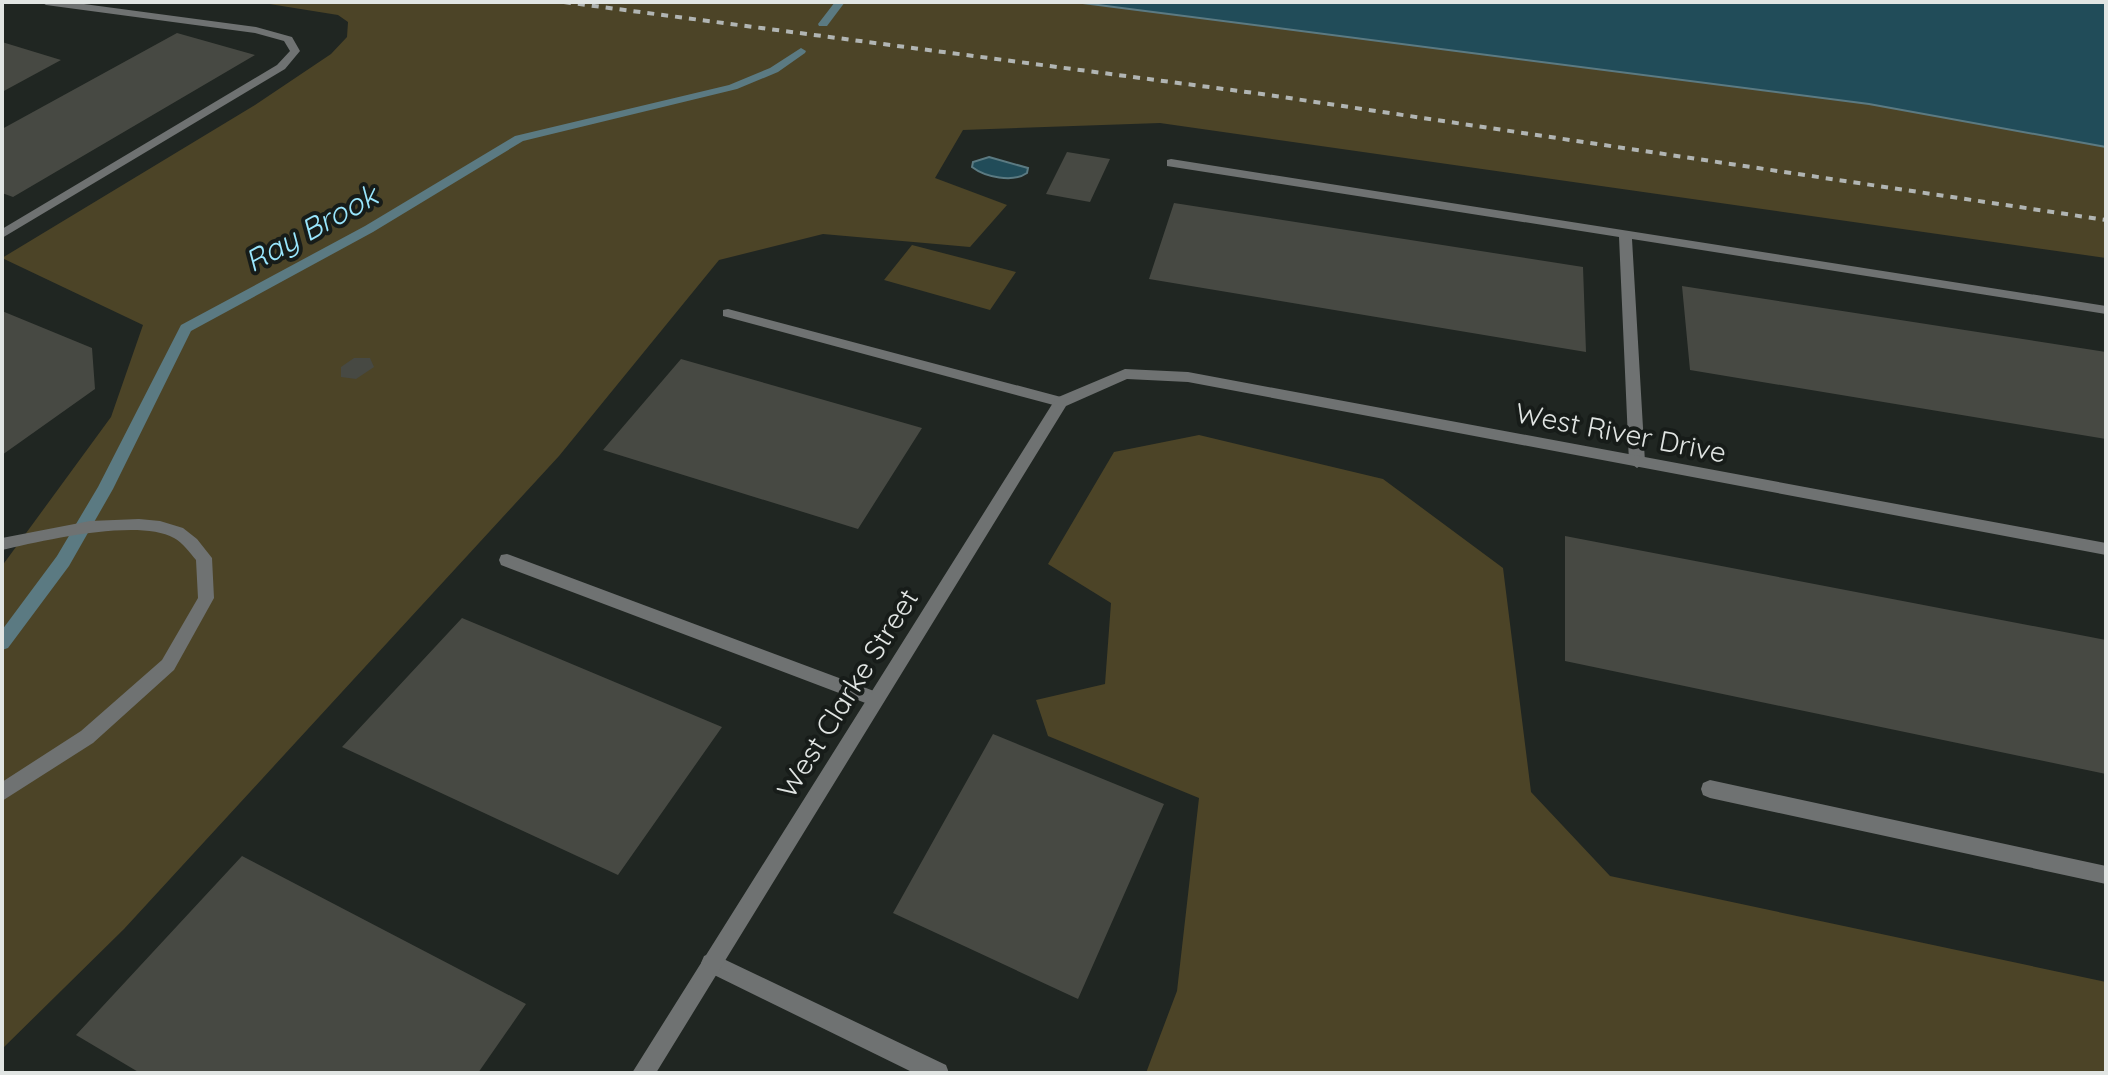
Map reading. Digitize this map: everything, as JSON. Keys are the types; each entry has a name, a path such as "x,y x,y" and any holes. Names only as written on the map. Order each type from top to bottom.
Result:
{"street":[{"path":"2,234 281,67 295,51 288,39 256,30 46,2"},
{"path":"1171,163 2106,310"},
{"path":"1625,234 1637,462"},
{"path":"728,313 1061,402"},
{"name":"West River Drive","path":"1061,402 1125,374 1188,377 2106,549"},
{"name":"West Clarke Street","path":"643,1073 1061,402"},
{"path":"2,544 58,531 143,526 179,532 204,558 206,598 168,665 87,737 2,791"},
{"path":"507,560 876,699"},
{"path":"1710,789 2106,875"},
{"path":"711,963 938,1073"}],"shaded area":[{"path":"257,2 1075,2 1869,104 2106,147 2106,258 1160,123 963,130 935,178 1007,205 970,247 823,234 719,260 559,456 124,929 2,1049 2,566 111,417 143,325 2,258 255,105 331,54 347,37 348,22 338,15"},
{"path":"912,245 1016,272 990,310 884,280"},
{"path":"1199,435 1383,479 1503,568 1531,792 1610,876 2106,982 2106,1073 1146,1073 1177,991 1199,798 1048,736 1036,700 1105,684 1111,603 1048,564 1114,452"}],"water":[{"path":"1075,2 2106,2 2106,147 1869,104"},
{"path":"989,157 1028,168 1027,173 1014,178 999,178 972,167 973,162"}],"building":[{"path":"177,33 255,55 13,197 2,193 2,129"},
{"path":"2,42 61,60 2,92"},
{"path":"1067,152 1110,159 1090,202 1046,194"},
{"path":"1174,203 1583,267 1586,352 1149,279"},
{"path":"1682,286 2106,352 2106,439 1690,370"},
{"path":"2,311 92,348 95,389 2,455"},
{"path":"354,358 370,358 374,367 356,379 341,377 341,367"},
{"path":"681,359 922,428 858,529 603,450"},
{"path":"1565,536 2106,640 2106,774 1565,661"},
{"path":"462,618 722,727 618,875 342,747"},
{"path":"993,734 1164,804 1078,999 893,913"},
{"path":"242,856 526,1004 478,1073 140,1073 76,1035"}],"waterway":[{"name":"Ray Brook","path":"823,24 840,2"},
{"name":"Ray Brook","path":"2,643 63,561 105,489 186,328 369,229 519,138 733,87 774,70 801,51"}],"railway":[{"path":"564,2 1262,94 2106,220"}]}
